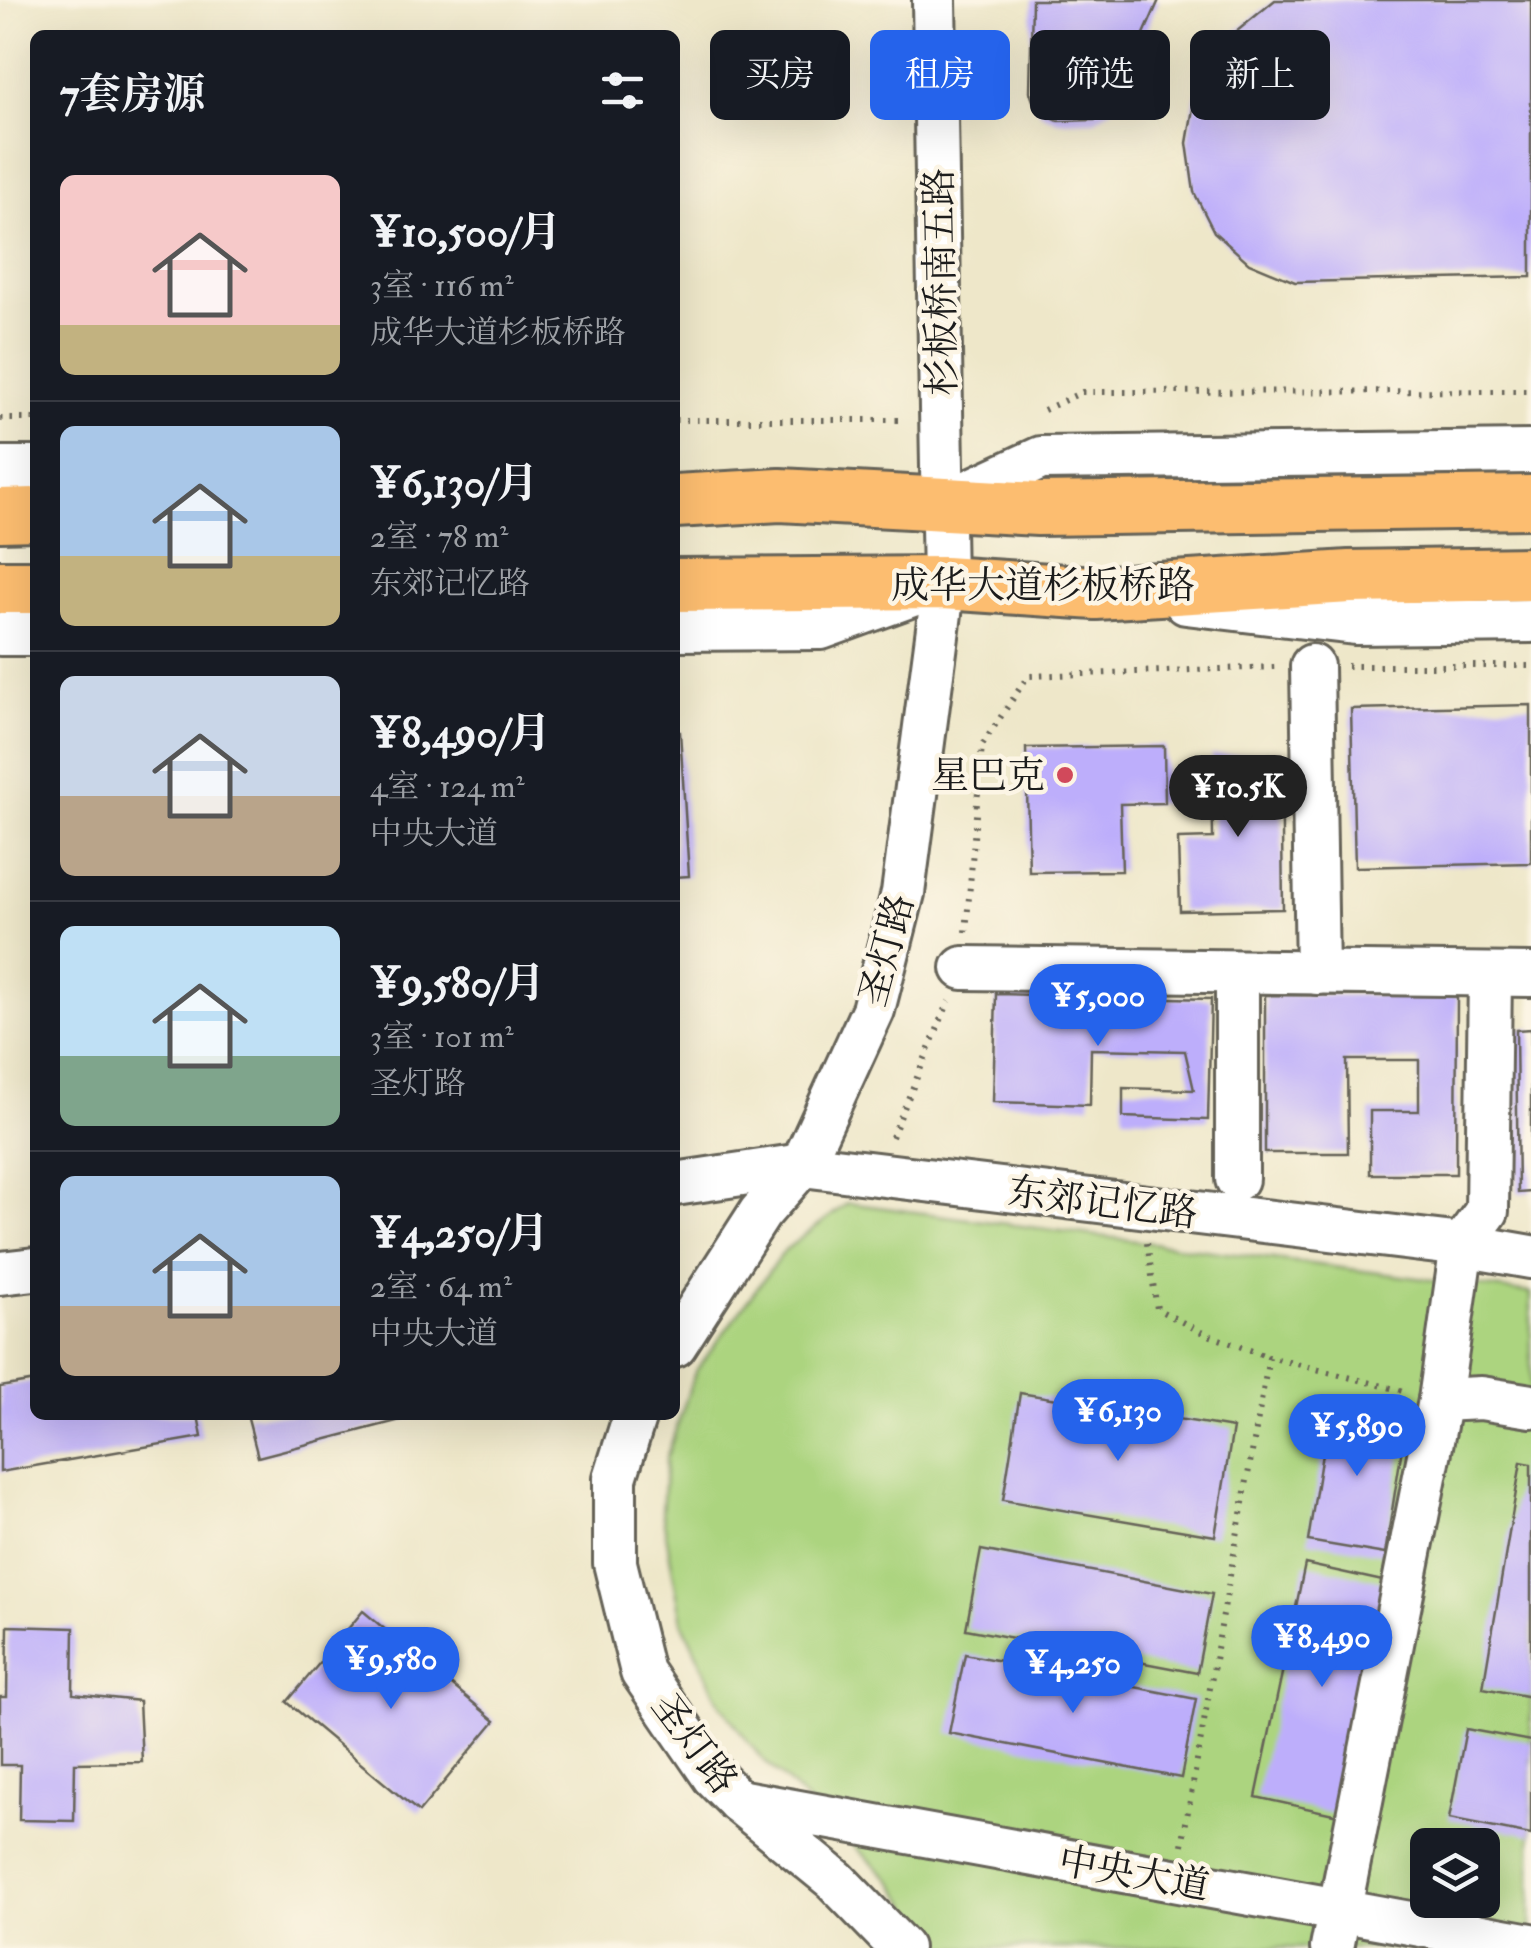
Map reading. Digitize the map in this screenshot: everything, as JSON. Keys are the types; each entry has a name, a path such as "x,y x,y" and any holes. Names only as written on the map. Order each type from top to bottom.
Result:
{"main road":[{"name":"成华大道杉板桥路","path":"680,501 780,495 1038,508 1531,502"},
{"path":"0,515 30,514"},
{"name":"成华大道杉板桥路","path":"680,584 944,584 1096,593 1349,576 1531,574"},
{"path":"0,587 30,587"}],"street":[{"name":"杉板桥南五路","path":"934,0 944,503"},
{"path":"944,503 1040,458 1531,452"},
{"path":"0,468 30,468"},
{"path":"680,485 780,495"},
{"name":"圣灯路","path":"680,1338 760,1213 802,1165 873,1010 903,893 944,584 944,503"},
{"path":"680,629 822,628 944,584"},
{"path":"1096,593 1355,622 1531,621"},
{"path":"0,634 30,634"},
{"path":"1312,666 1317,973"},
{"path":"963,968 1510,975 1487,1211 1462,1245 1440,1400 1336,1929"},
{"path":"1237,972 1237,1179"},
{"name":"东郊记忆路","path":"680,1183 802,1165 1462,1245 1531,1257"},
{"path":"0,1273 30,1269"},
{"path":"1440,1400 1480,1398 1531,1406"},
{"name":"圣灯路","path":"633,1420 615,1478 615,1562 642,1672 714,1777 835,1880 901,1948"},
{"name":"中央大道","path":"738,1801 1176,1880 1336,1929 1529,1946"}],"path":[{"path":"1044,410 1082,392 1531,391"},
{"path":"0,419 30,419"},
{"path":"680,420 942,420"},
{"path":"1141,1206 1158,1309 1203,1334 1269,1357 1440,1400"},
{"path":"1176,1880 1269,1357"}],"green space":[{"path":"848,1203 1531,1293 1531,1948 936,1948 894,1883 760,1757 720,1704 682,1621 662,1512 666,1459 695,1372 785,1250"}],"building":[{"path":"1032,0 1159,0 1146,30 1031,30"},
{"path":"1275,0 1531,0 1531,277 1295,282 1249,263 1214,232 1194,192 1187,143 1191,120 1330,120 1330,30 1238,30"},
{"path":"1531,705 1531,863 1355,867 1351,709"},
{"path":"680,732 689,876 680,877"},
{"path":"1164,746 1165,803 1120,804 1122,871 1029,872 1026,748"},
{"path":"1281,754 1283,909 1180,911 1178,839 1213,838 1212,755"},
{"path":"996,994 1211,999 1208,1120 1123,1117 1123,1088 1194,1090 1185,1051 1091,1049 1090,1105 993,1102"},
{"path":"1265,995 1457,996 1456,1174 1370,1174 1370,1111 1419,1111 1419,1060 1347,1060 1348,1153 1265,1153"},
{"path":"1531,1029 1531,1192 1518,1193 1516,1030"},
{"path":"30,1382 30,1420 199,1420 202,1437 0,1472 0,1387"},
{"path":"1020,1393 1233,1428 1215,1536 1003,1500"},
{"path":"1330,1404 1407,1417 1385,1554 1308,1541"},
{"path":"248,1420 401,1420 258,1457"},
{"path":"1521,1462 1531,1464 1531,1697 1483,1688"},
{"path":"981,1550 1212,1594 1197,1673 966,1629"},
{"path":"1305,1564 1387,1582 1338,1815 1256,1797"},
{"path":"363,1611 495,1721 419,1812 287,1702"},
{"path":"8,1626 74,1628 73,1694 139,1701 142,1762 75,1763 74,1821 19,1820 20,1765 0,1765 0,1697 7,1697"},
{"path":"965,1654 1196,1699 1181,1778 949,1733"},
{"path":"1466,1729 1531,1741 1531,1835 1449,1819"}],"place":[{"name":"星巴克","path":"1065,775"}]}
